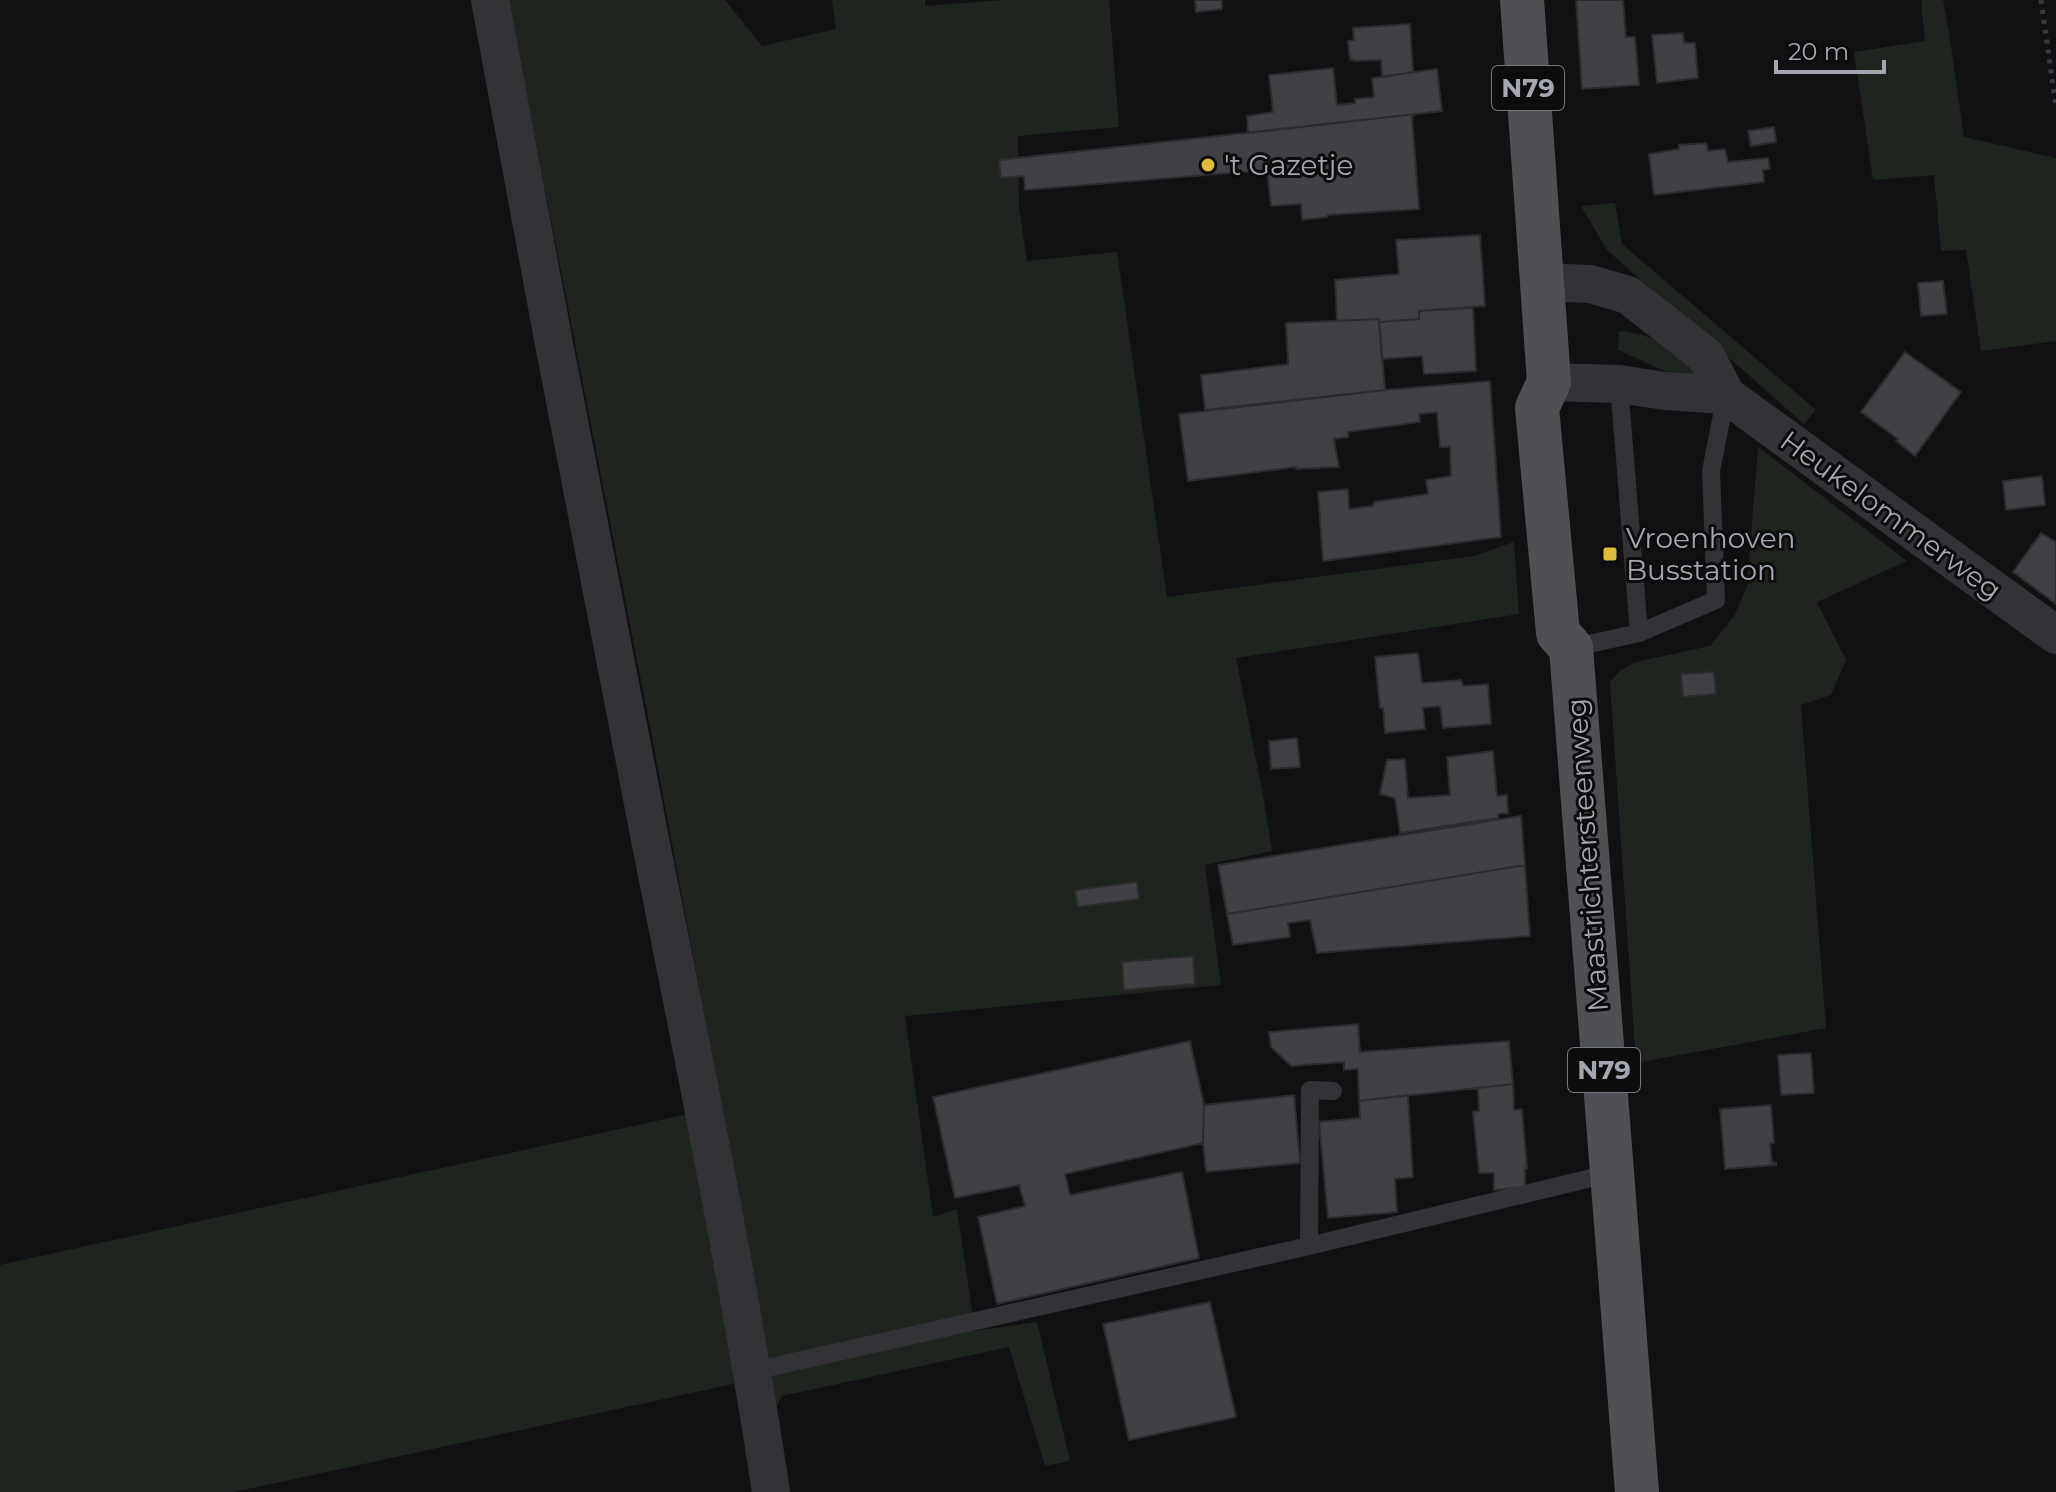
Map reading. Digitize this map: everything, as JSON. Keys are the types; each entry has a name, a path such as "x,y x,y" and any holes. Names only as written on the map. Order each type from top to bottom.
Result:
{"main road":[{"name":"Maastrichtersteenweg","path":"1522,0 1549,382 1566,400 1584,630 1571,648 1637,1492"}],"street":[{"path":"490,0 548,318 716,1172 753,1371 771,1492"},
{"name":"Heukelommerweg","path":"1543,282 1590,284 1628,295 1706,356 1726,395 2056,635"},
{"path":"1549,382 1619,384 1726,395"}],"lane":[{"path":"1619,384 1639,633"},
{"path":"1571,648 1639,633 1716,600 1711,471 1726,395"},
{"path":"1309,1246 1310,1090 1333,1091"},
{"path":"753,1371 1309,1246 1612,1173"}],"path":[{"path":"2041,0 2056,107"}],"shaded area":[{"path":"508,0 725,0 762,46 836,29 832,0 925,0 925,6 1003,0 1109,0 1119,127 1018,136 1019,207 1027,261 1117,252 1167,597 1474,556 1514,542 1519,614 1236,658 1272,851 1205,865 1221,985 905,1016 933,1217 957,1209 975,1331 1037,1322 1070,1461 1045,1466 1009,1347 782,1396 773,1414 751,1264"},
{"path":"1921,0 1943,0 1964,137 2056,158 2056,341 1981,351 1966,250 1941,251 1934,175 1873,180 1854,52 1925,41"},
{"path":"1615,203 1622,244 1816,410 1804,424 1607,250 1581,206"},
{"path":"1619,331 1653,339 1697,371 1687,381 1618,350"},
{"path":"1758,447 1907,561 1817,602 1846,660 1831,695 1801,705 1826,1028 1636,1063 1610,682 1621,670 1636,662 1710,646 1734,616 1747,587"},
{"path":"697,1112 742,1382 234,1492 0,1492 0,1265"}],"building":[{"path":"1195,0 1222,0 1222,9 1196,12"},
{"path":"1576,0 1623,0 1626,37 1635,37 1639,85 1582,89"},
{"path":"1410,24 1413,72 1382,77 1381,60 1350,60 1348,41 1354,40 1353,28"},
{"path":"1683,33 1684,43 1695,43 1698,78 1657,83 1652,35"},
{"path":"1333,68 1337,105 1374,97 1372,78 1437,69 1442,111 1248,133 1247,116 1273,112 1269,75"},
{"name":"'t Gazetje","path":"1416,114 1412,116 1419,209 1328,215 1302,220 1301,204 1271,206 1267,170 1025,190 1024,176 1001,178 999,160"},
{"path":"1774,127 1776,142 1751,146 1748,131"},
{"path":"1706,143 1708,151 1725,149 1728,162 1768,158 1770,169 1763,170 1764,182 1654,195 1649,154 1679,149 1679,145"},
{"path":"1480,235 1485,306 1419,311 1419,319 1337,321 1335,280 1399,274 1396,240"},
{"path":"1943,281 1947,314 1921,316 1918,283"},
{"path":"1473,308 1476,371 1424,374 1422,356 1382,359 1379,322 1419,319 1419,311"},
{"path":"1379,319 1385,390 1205,410 1201,375 1288,364 1286,323"},
{"path":"1905,352 1961,392 1915,456 1896,441 1898,439 1861,412"},
{"path":"1490,381 1501,537 1323,561 1318,492 1348,489 1349,509 1428,494 1426,480 1451,476 1450,447 1440,447 1437,412 1419,414 1420,422 1348,432 1348,437 1334,439 1339,467 1296,467 1188,481 1179,414"},
{"path":"2042,476 2045,505 2006,510 2003,481"},
{"path":"2041,533 2056,542 2056,604 2013,572"},
{"path":"1418,653 1422,683 1461,680 1463,686 1488,684 1491,724 1443,728 1440,706 1423,708 1425,729 1385,733 1375,657"},
{"path":"1714,672 1716,694 1683,697 1681,674"},
{"path":"1297,738 1300,767 1271,769 1269,741"},
{"path":"1493,751 1497,796 1507,795 1508,813 1498,814 1498,818 1400,833 1395,798 1380,794 1387,760 1405,759 1408,798 1450,795 1447,757"},
{"path":"1521,816 1525,865 1227,914 1218,865"},
{"path":"1525,865 1530,936 1317,953 1310,920 1288,923 1290,937 1233,945 1227,914"},
{"path":"1137,882 1139,899 1078,907 1075,890"},
{"path":"1193,956 1195,984 1124,990 1122,962"},
{"path":"1358,1024 1360,1052 1509,1041 1513,1084 1359,1101 1358,1069 1344,1070 1344,1062 1291,1066 1271,1047 1269,1032"},
{"path":"1190,1041 1204,1105 1203,1143 1065,1174 1070,1195 1182,1172 1199,1258 997,1304 978,1217 1025,1206 1019,1185 955,1198 933,1097"},
{"path":"1811,1053 1814,1093 1781,1095 1778,1055"},
{"path":"1513,1084 1514,1110 1522,1109 1527,1168 1525,1187 1494,1190 1494,1173 1479,1173 1473,1112 1479,1111 1478,1088"},
{"path":"1294,1095 1300,1163 1206,1172 1204,1105"},
{"path":"1408,1095 1413,1177 1395,1179 1397,1212 1328,1218 1319,1122 1360,1118 1359,1101"},
{"path":"1771,1105 1774,1143 1770,1144 1772,1162 1776,1165 1725,1169 1720,1109"},
{"path":"1210,1302 1236,1417 1129,1440 1103,1324"}],"place":[{"name":"'t Gazetje","path":"1208,165"},
{"name":"Vroenhoven Busstation","path":"1610,554"}]}
